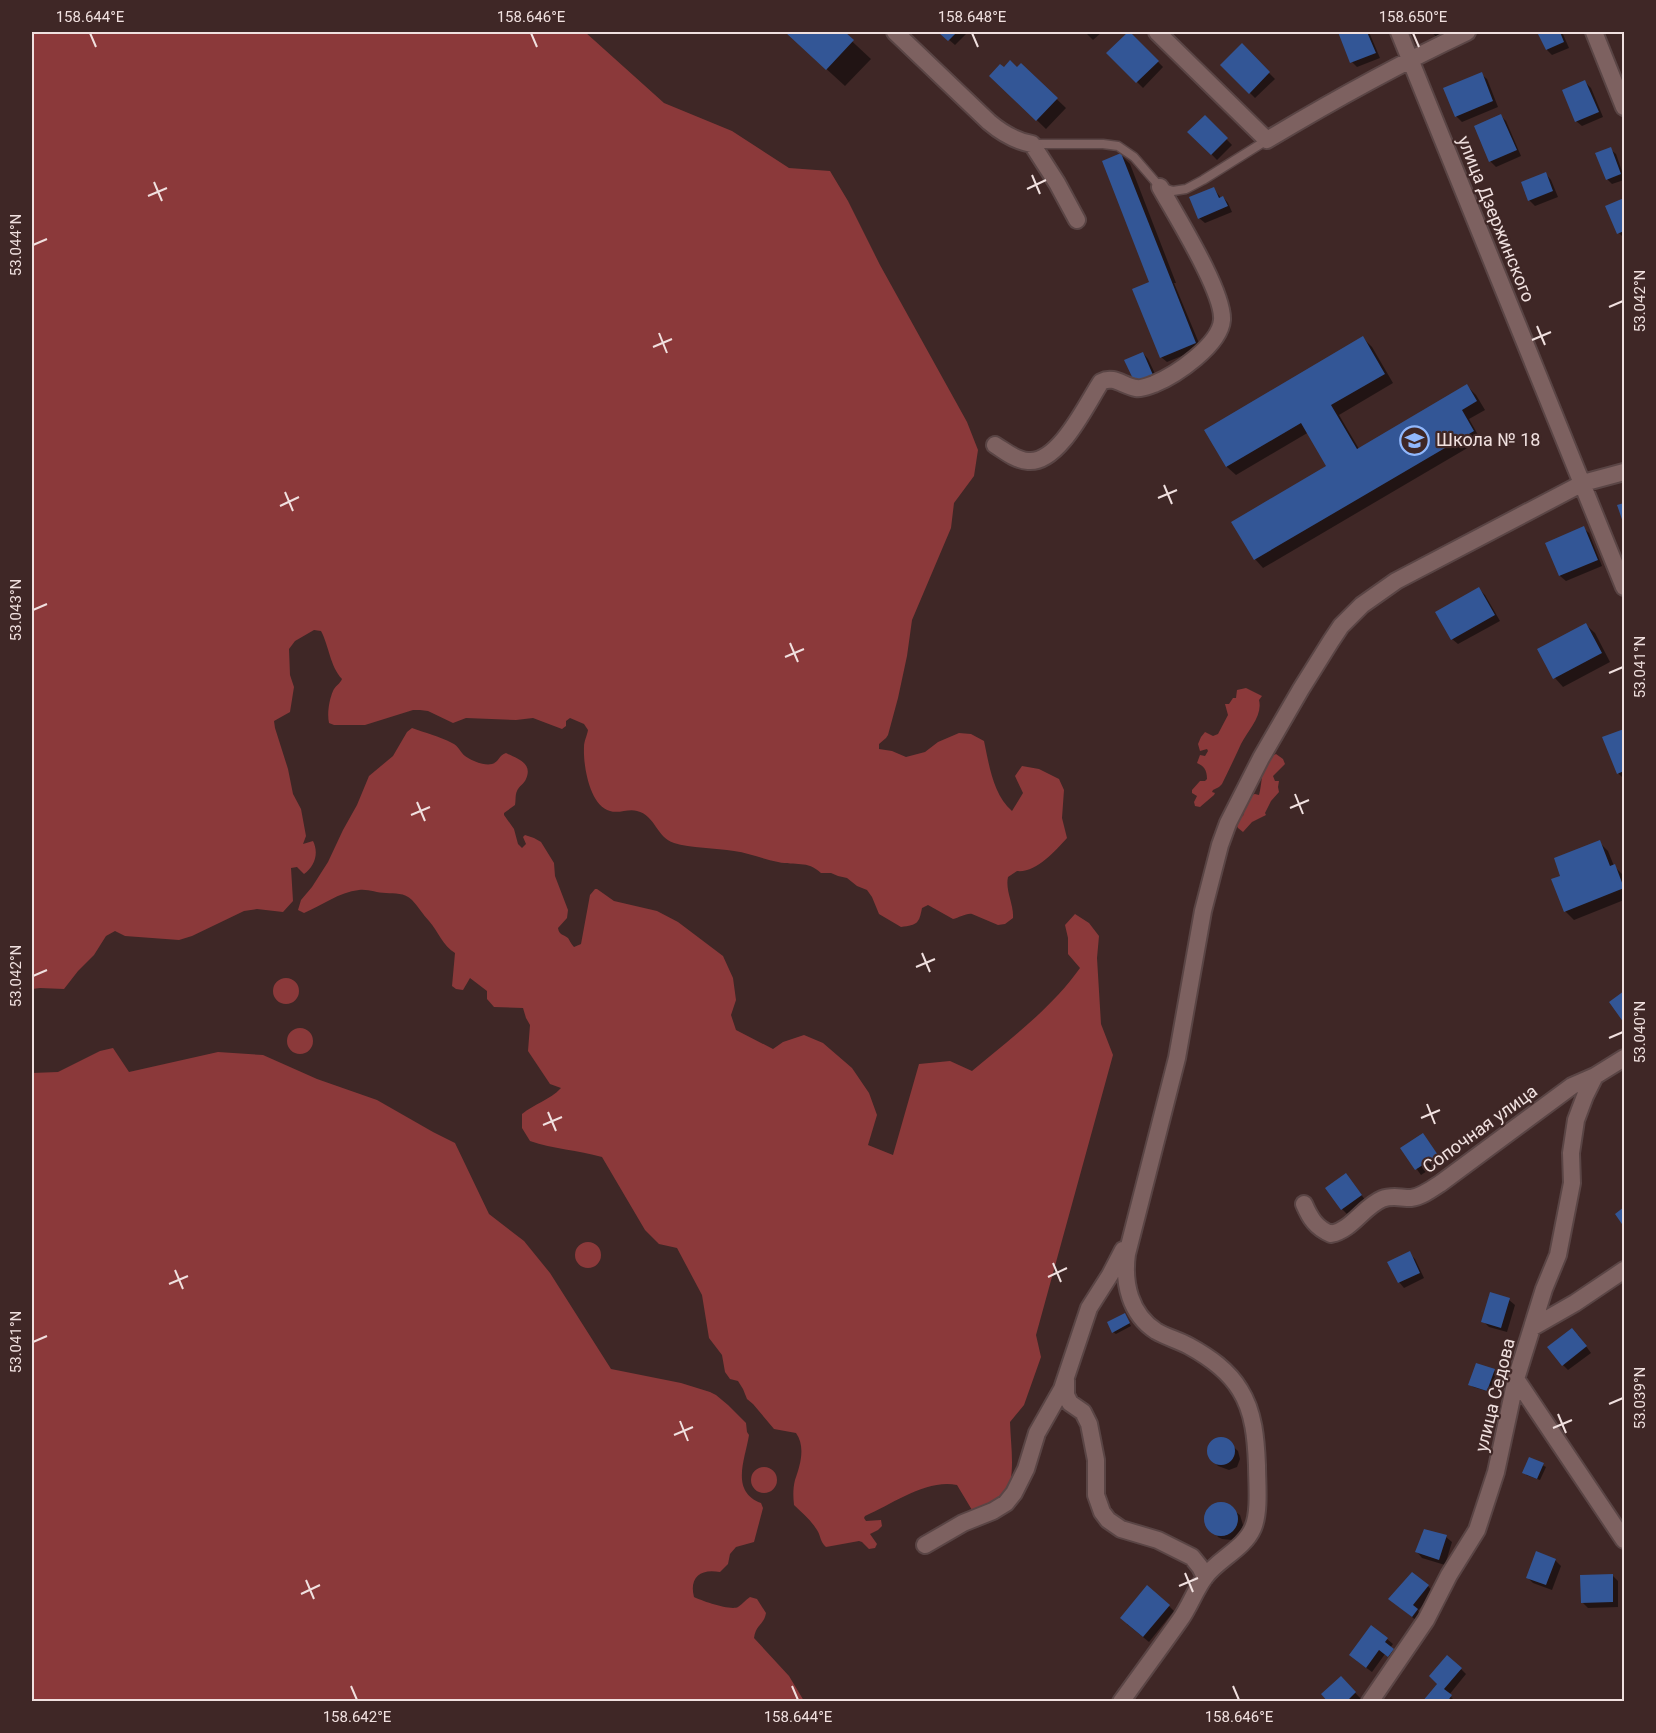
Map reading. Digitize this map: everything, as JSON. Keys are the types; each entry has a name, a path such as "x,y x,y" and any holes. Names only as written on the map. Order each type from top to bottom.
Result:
{"street":[{"path":"895,32 989,122 1015,140 1032,144 1077,220"},
{"path":"1157,32 1267,140 1410,59 1467,32"},
{"name":"улица Дзержинского","path":"1399,32 1624,587"},
{"path":"1594,32 1624,107"},
{"path":"995,445 1019,459 1038,460 1055,448 1070,432 1101,382 1113,379 1138,388 1152,384 1205,350 1220,330 1222,321 1220,305 1213,286 1160,187"},
{"path":"1121,1701 1180,1620 1205,1577 1244,1541 1254,1526 1257,1490 1254,1431 1243,1395 1224,1371 1210,1359 1154,1330 1137,1312 1129,1293 1125,1270 1127,1254 1177,1058 1203,911 1220,845 1248,782 1301,689 1341,626 1362,604 1396,581 1583,483 1624,472"},
{"name":"Сопочная улица","path":"1304,1204 1316,1225 1328,1234 1338,1233 1382,1200 1394,1197 1415,1197 1431,1189 1572,1086 1595,1076 1624,1058"},
{"name":"улица Седова","path":"1370,1701 1426,1620 1449,1575 1477,1530 1496,1472 1516,1378 1544,1290 1558,1255 1572,1183 1570,1153 1576,1120 1584,1096 1595,1076"},
{"path":"925,1545 963,1523 993,1511 1009,1500 1014,1493 1023,1477 1038,1433 1066,1379 1089,1308 1117,1264 1135,1222"},
{"path":"1533,1327 1575,1303 1624,1270"},
{"path":"1516,1378 1622,1533"},
{"path":"1066,1379 1066,1395 1070,1403 1083,1412 1089,1424 1096,1460 1096,1495 1102,1512 1120,1529 1158,1540 1192,1557 1205,1577"}],"lane":[{"path":"1032,144 1118,146 1134,157 1160,187 1173,191 1186,189 1203,180 1267,140"}],"shaded area":[{"path":"32,32 585,32 664,103 732,131 789,168 830,171 967,422 978,450 974,476 954,503 951,528 912,620 898,698 888,735 879,744 879,749 906,757 925,752 938,742 959,733 971,734 984,741 996,788 1000,797 1012,811 1023,793 1015,776 1022,766 1039,769 1059,779 1064,790 1062,818 1067,838 1038,865 1024,871 1017,871 1008,877 1013,918 1005,924 998,925 972,914 953,919 928,905 922,908 917,922 901,927 879,914 867,890 847,878 831,873 821,873 811,866 778,862 740,852 674,843 668,840 643,813 634,810 610,811 597,802 589,784 585,764 584,745 588,730 584,724 570,718 562,729 533,718 516,720 466,718 453,723 428,711 413,710 365,725 329,723 330,699 342,679 335,668 321,631 314,630 295,641 289,649 290,675 294,687 290,712 274,721 293,794 301,809 306,836 303,844 313,841 316,850 313,863 304,874 297,867 291,868 293,901 283,912 257,909 244,911 179,940 125,936 115,931 106,936 94,955 64,989 32,989"},
{"path":"1246,688 1262,696 1259,700 1257,717 1222,784 1213,790 1214,795 1200,807 1195,806 1197,796 1192,793 1192,790 1200,781 1207,779 1205,769 1197,763 1200,755 1205,756 1208,751 1207,749 1200,751 1198,744 1201,737 1205,732 1213,736 1218,734 1228,715 1225,704 1229,704 1233,698 1236,698 1237,690"},
{"path":"412,728 452,743 465,756 478,763 492,764 506,753 526,765 528,774 517,791 515,805 504,815 514,829 518,844 522,848 526,844 523,837 525,835 534,838 541,842 554,863 555,876 568,910 567,918 558,928 574,947 581,944 590,895 595,889 614,901 657,911 678,922 723,956 733,978 736,1000 731,1015 736,1030 773,1049 783,1042 804,1035 823,1043 852,1068 869,1093 877,1115 868,1145 893,1155 919,1064 950,1061 972,1071 1043,1010 1080,968 1068,954 1065,925 1075,914 1089,923 1099,936 1097,958 1101,1024 1113,1055 1036,1335 1041,1357 1024,1405 1010,1422 1012,1471 1005,1501 976,1513 957,1485 933,1486 910,1494 865,1516 866,1521 881,1520 882,1526 870,1534 877,1544 875,1548 869,1549 859,1541 826,1547 815,1526 794,1505 794,1486 801,1456 799,1438 796,1433 774,1429 747,1399 738,1381 730,1379 725,1372 722,1355 709,1338 702,1295 677,1248 659,1244 645,1230 602,1157 530,1141 522,1128 522,1114 561,1088 550,1084 528,1051 530,1025 523,1008 494,1007 487,999 487,991 470,978 463,990 452,986 455,953 409,897 359,890 337,896 304,913 298,910 301,900 328,862 369,776 393,756 407,732"},
{"path":"1276,754 1283,759 1285,764 1273,776 1275,781 1279,781 1279,792 1271,801 1266,815 1252,822 1243,832 1236,824 1239,817 1243,816 1251,795 1259,795 1267,761"},
{"path":"286,978 295,982 299,991 295,1000 286,1004 277,1000 273,991 277,982"},
{"path":"300,1028 309,1032 313,1041 309,1050 300,1054 291,1050 287,1041 291,1032"},
{"path":"113,1048 129,1072 218,1052 263,1055 317,1079 377,1100 455,1143 489,1214 524,1241 550,1273 611,1369 681,1383 710,1392 728,1405 746,1423 749,1435 743,1464 743,1483 745,1491 751,1498 761,1503 763,1508 754,1542 736,1547 730,1554 728,1564 720,1572 707,1572 698,1576 693,1585 694,1597 729,1608 740,1606 750,1597 757,1599 766,1613 754,1638 789,1676 804,1701 32,1701 32,1073 58,1072 100,1051"},
{"path":"588,1242 597,1246 601,1255 597,1264 588,1268 579,1264 575,1255 579,1246"},
{"path":"764,1467 773,1471 777,1480 773,1489 764,1493 755,1489 751,1480 755,1471"}],"building":[{"path":"785,32 845,32 854,40 826,70"},
{"path":"938,32 957,32 948,41"},
{"path":"1128,32 1159,61 1136,83 1106,53"},
{"path":"1338,32 1367,32 1376,53 1350,63"},
{"path":"1537,32 1560,32 1564,42 1546,50"},
{"path":"1242,43 1270,72 1249,94 1220,65"},
{"path":"1010,60 1017,67 1021,63 1058,98 1036,121 989,76 1000,64 1004,67"},
{"path":"1482,72 1493,101 1455,117 1443,88"},
{"path":"1585,80 1599,112 1575,122 1562,90"},
{"path":"1501,114 1517,150 1489,162 1474,126"},
{"path":"1205,115 1228,138 1211,155 1187,132"},
{"path":"1611,147 1621,174 1606,180 1595,153"},
{"path":"1121,153 1196,343 1160,358 1132,289 1149,282 1102,161"},
{"path":"1546,172 1553,191 1528,201 1521,182"},
{"path":"1214,187 1219,198 1223,196 1228,206 1198,219 1189,197"},
{"path":"1624,198 1624,231 1617,234 1605,206"},
{"name":"Школа № 18","path":"1363,336 1385,374 1331,405 1357,449 1467,384 1477,401 1462,410 1474,431 1254,560 1231,522 1326,466 1301,423 1226,467 1204,430"},
{"path":"1143,352 1153,375 1135,383 1124,360"},
{"path":"1624,503 1624,525 1617,505"},
{"path":"1584,526 1598,560 1559,576 1545,543"},
{"path":"1479,587 1495,615 1451,640 1435,612"},
{"path":"1586,623 1602,653 1553,679 1537,649"},
{"path":"1624,729 1624,771 1617,774 1602,737"},
{"path":"1600,840 1610,866 1615,864 1624,888 1564,912 1551,879 1560,876 1554,858"},
{"path":"1624,991 1624,1023 1609,1002"},
{"path":"1423,1133 1438,1155 1415,1170 1400,1148"},
{"path":"1346,1173 1362,1195 1341,1210 1325,1188"},
{"path":"1624,1207 1624,1227 1615,1214"},
{"path":"1410,1251 1420,1273 1398,1283 1387,1262"},
{"path":"1490,1292 1510,1298 1501,1328 1481,1322"},
{"path":"1125,1313 1130,1323 1112,1333 1107,1322"},
{"path":"1572,1328 1587,1346 1562,1366 1547,1347"},
{"path":"1476,1363 1495,1369 1487,1391 1468,1385"},
{"path":"1221,1437 1231,1441 1235,1451 1231,1461 1221,1465 1211,1461 1207,1451 1211,1441"},
{"path":"1529,1457 1544,1463 1537,1479 1522,1473"},
{"path":"1221,1502 1233,1507 1238,1519 1233,1531 1221,1536 1209,1531 1204,1519 1209,1507"},
{"path":"1424,1529 1447,1535 1439,1560 1415,1552"},
{"path":"1536,1551 1556,1559 1546,1585 1526,1578"},
{"path":"1412,1572 1429,1585 1413,1605 1418,1609 1412,1617 1388,1599"},
{"path":"1613,1574 1613,1602 1581,1603 1580,1575"},
{"path":"1147,1585 1170,1605 1143,1637 1120,1618"},
{"path":"1371,1625 1388,1638 1385,1642 1394,1649 1388,1657 1379,1650 1366,1668 1349,1655"},
{"path":"1447,1655 1462,1668 1444,1689 1452,1695 1447,1702 1422,1702 1437,1684 1429,1676"},
{"path":"1341,1676 1356,1692 1346,1702 1328,1702 1321,1694"}],"place":[{"name":"Школа № 18","path":"1415,440"}]}
